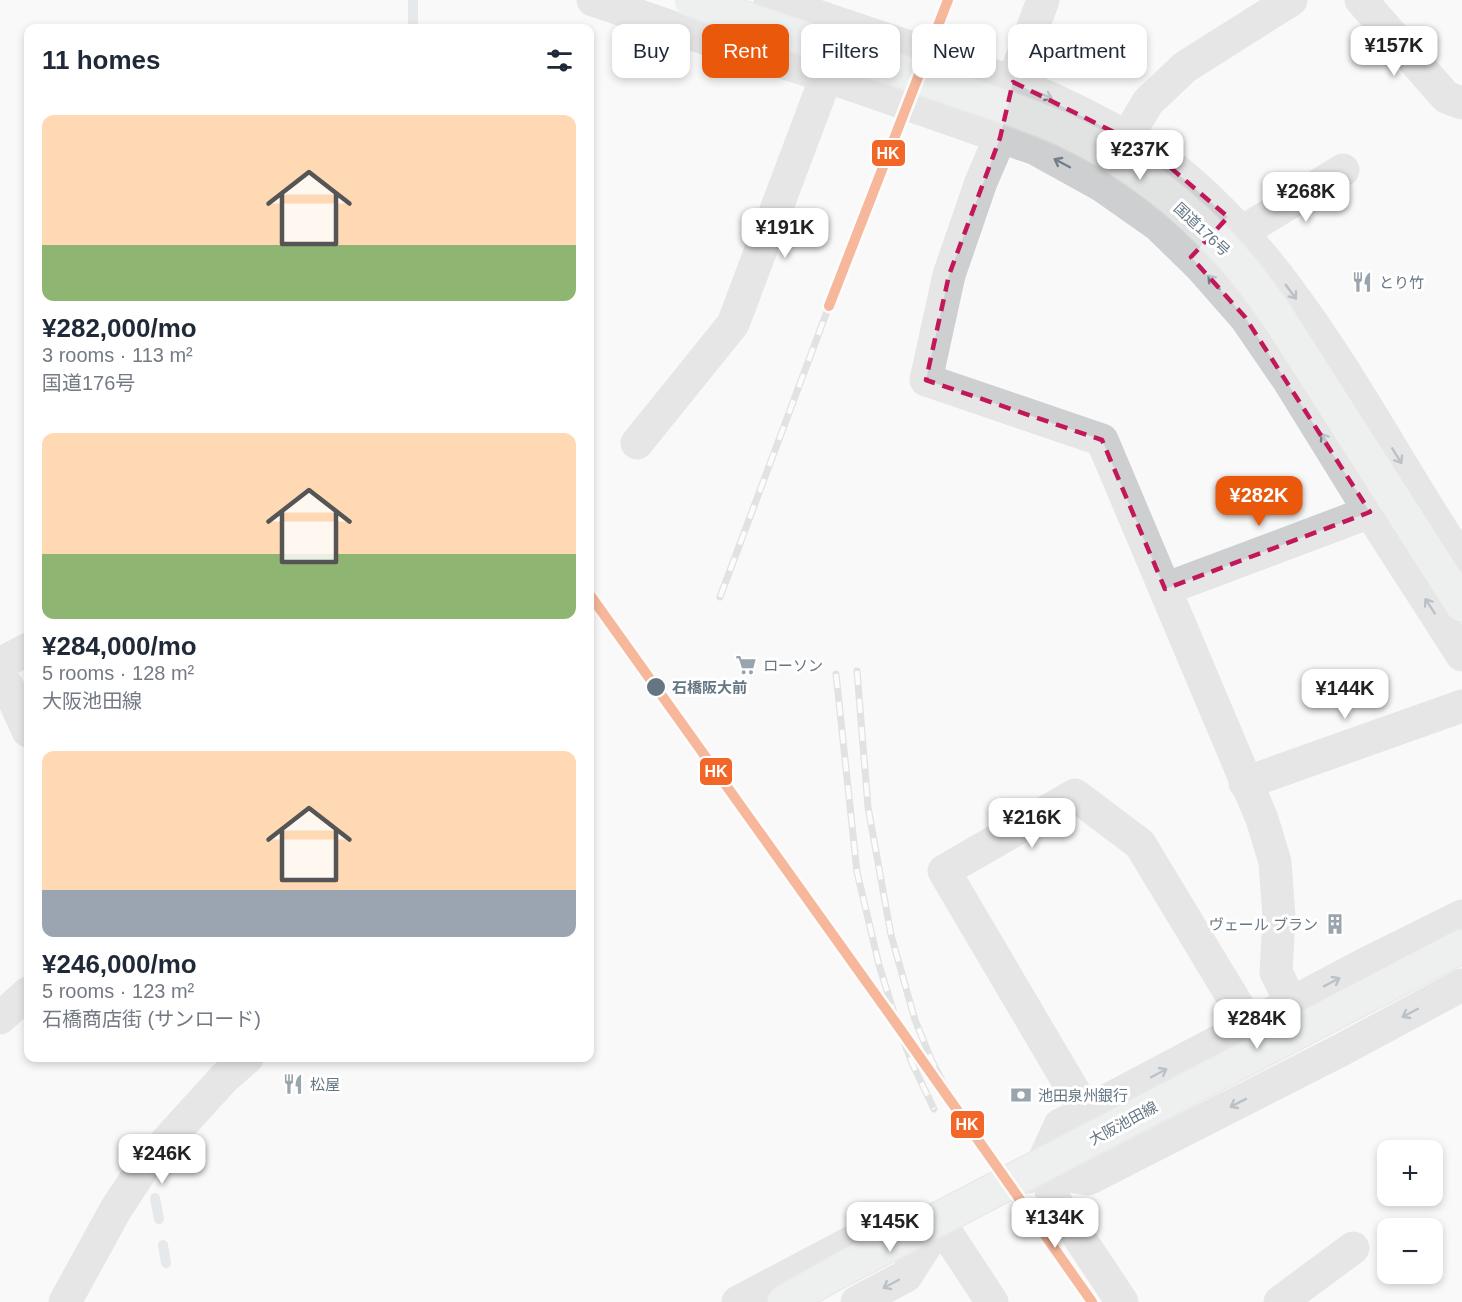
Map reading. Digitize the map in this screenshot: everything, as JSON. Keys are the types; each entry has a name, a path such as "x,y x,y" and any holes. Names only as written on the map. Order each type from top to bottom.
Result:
{"main road":[{"name":"国道176号","path":"692,0 1014,110 1066,131 1105,152 1147,180 1194,218 1239,265 1278,316 1462,605"},
{"name":"大阪池田線","path":"784,1302 837,1272 1462,946"}],"street":[{"path":"593,0 702,37"},
{"path":"710,24 719,0"},
{"path":"770,0 840,24"},
{"path":"1042,0 1013,82 1000,138 981,182 949,275 926,380 1102,440 1262,819 1275,862 1279,917 1276,972 1292,1003"},
{"path":"1101,185 1126,137 1148,102 1185,67 1292,0"},
{"path":"1361,0 1446,97 1462,103"},
{"path":"789,54 804,12"},
{"path":"900,44 1013,82 1050,97 1150,150 1204,193 1235,224 1290,290 1355,389 1462,561"},
{"path":"637,442 733,324 825,78"},
{"path":"832,78 1036,149 1101,185 1158,225 1191,257 1245,317 1289,381 1370,513 1462,655"},
{"path":"1191,257 1235,224 1343,170"},
{"path":"1165,589 1370,513"},
{"path":"0,664 24,651"},
{"path":"0,677 8,687 24,722"},
{"path":"1245,783 1462,706"},
{"path":"1086,1112 944,871 1075,795 1140,844 1250,1026"},
{"path":"1122,1302 1108,1284 1050,1191 1045,1172 1060,1125 1462,916"},
{"path":"738,1302 878,1228 940,1223 1045,1172 1088,1179 1462,985"},
{"path":"0,1018 24,997"},
{"path":"65,1302 116,1209 145,1165 224,1078 242,1062"},
{"path":"857,1302 906,1276 940,1223"},
{"path":"940,1223 992,1302"},
{"path":"1280,1302 1353,1248"}],"highlighted area":[{"path":"1013,82 1150,150 1228,217 1191,257 1245,317 1370,512 1165,589 1102,440 926,380 949,275 1000,138"}],"waterway":[{"path":"413,0 413,24"},
{"path":"155,1198 159,1219"},
{"path":"163,1245 166,1263"}],"railway":[{"path":"720,597 829,306"},
{"path":"857,671 868,807 891,935 915,1020 931,1059 957,1110"},
{"path":"836,674 857,872 879,965 898,1026 912,1063 934,1109"}],"transit line":[{"name":"HK","path":"829,306 948,0"},
{"name":"HK","path":"594,601 1092,1302"}],"place":[{"name":"とり竹","path":"1362,282"},
{"name":"ローソン","path":"746,665"},
{"name":"石橋阪大前","path":"656,687"},
{"name":"ヴェール ブラン","path":"1335,924"},
{"name":"松屋","path":"293,1084"},
{"name":"池田泉州銀行","path":"1021,1095"}]}
